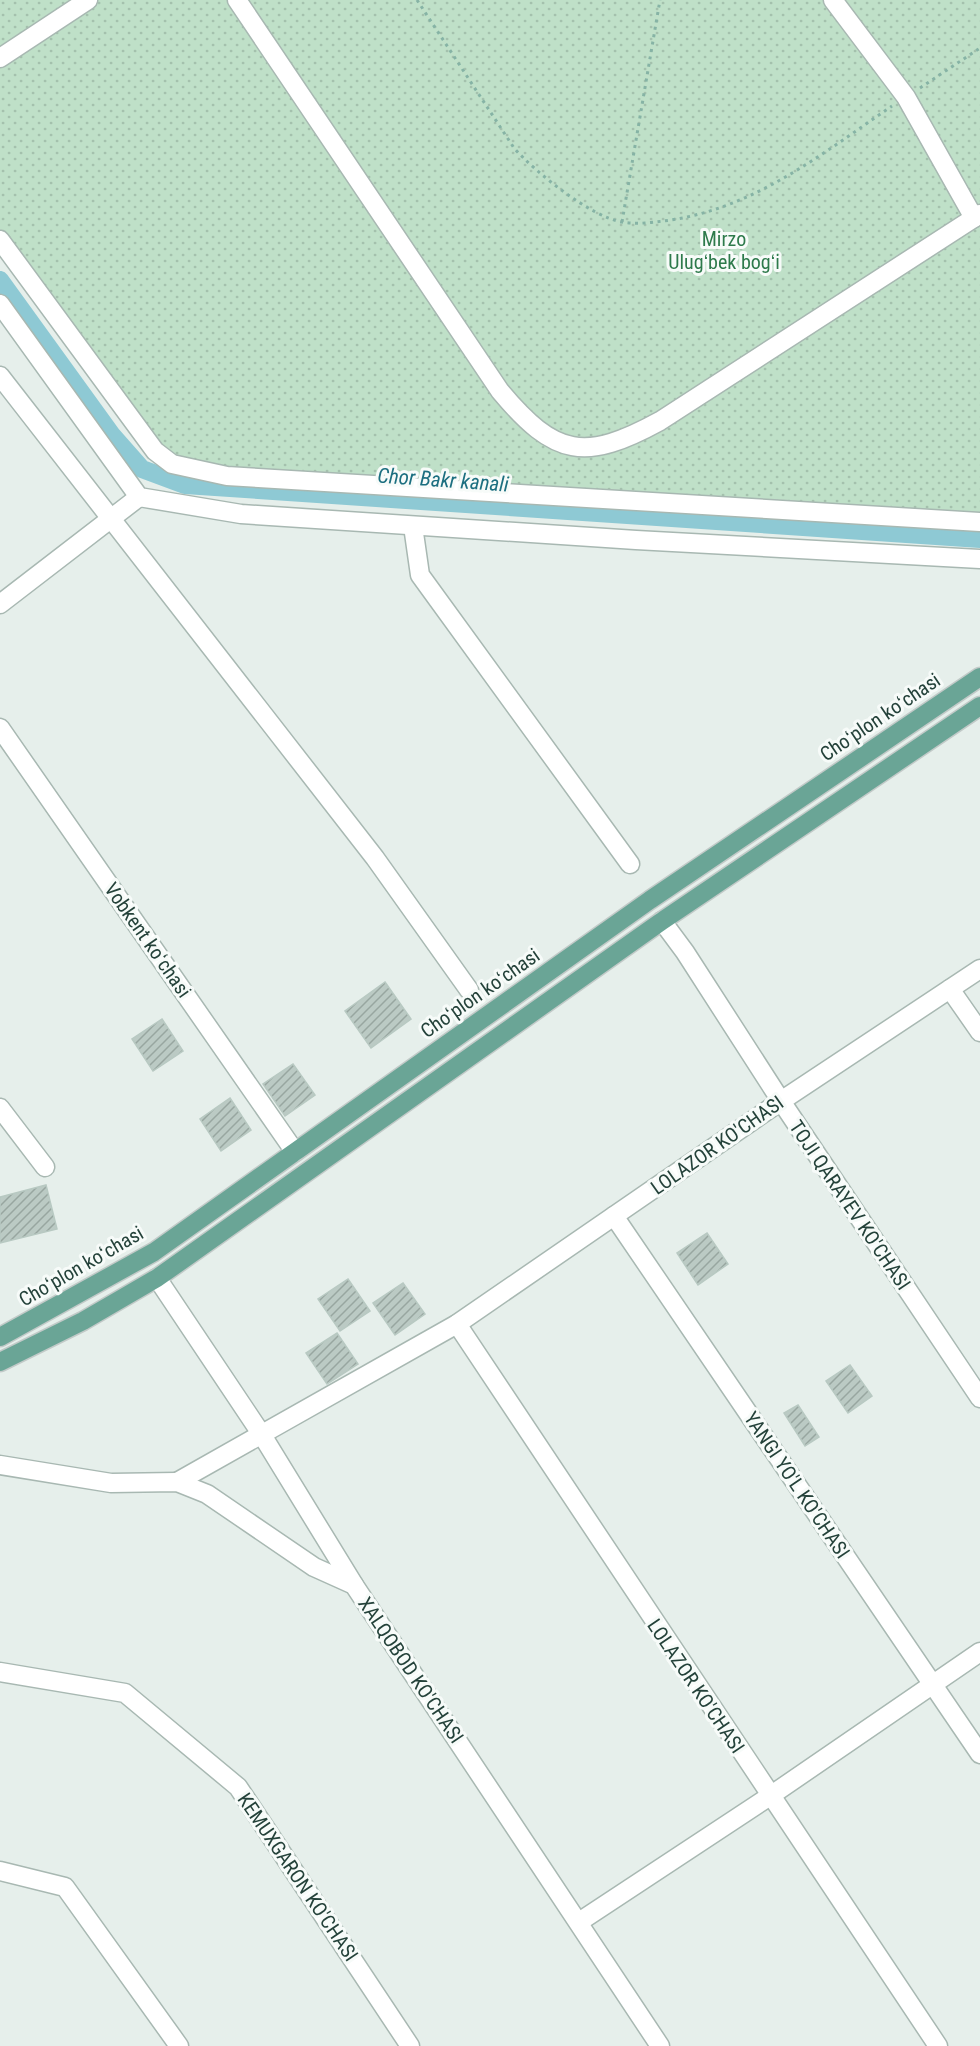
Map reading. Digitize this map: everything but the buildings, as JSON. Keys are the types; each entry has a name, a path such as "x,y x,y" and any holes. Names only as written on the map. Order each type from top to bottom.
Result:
{"main road":[{"name":"Choʻplon koʻchasi","path":"0,1337 154,1252 650,900 980,677"},
{"path":"0,1362 83,1322 157,1278 662,921 980,706"}],"street":[{"path":"0,58 88,0"},
{"path":"237,0 500,391 523,418 542,435 562,443 593,449 625,440 660,421 977,216 906,97 833,0"},
{"path":"0,240 155,451 172,464 194,471 227,477 360,486 980,522"},
{"path":"0,304 139,496 241,514 980,559"},
{"path":"0,376 375,858 469,990"},
{"path":"0,604 139,496"},
{"path":"413,526 420,575 630,864"},
{"name":"Vobkent koʻchasi","path":"0,729 295,1152"},
{"name":"TOJI QARAYEV KO'CHASI","path":"662,921 685,952 781,1101 980,1398"},
{"name":"LOLAZOR KO'CHASI","path":"177,1482 457,1324 781,1101 980,969"},
{"path":"950,989 980,1032"},
{"path":"0,1108 45,1167"},
{"name":"YANGI YO'L KO'CHASI","path":"614,1216 980,1754"},
{"path":"157,1278 262,1435 354,1585"},
{"name":"LOLAZOR KO'CHASI","path":"457,1324 938,2046"},
{"name":"XALQOBOD KO'CHASI","path":"0,1465 111,1483 177,1482 207,1494 314,1567 354,1585 660,2046"},
{"path":"579,1923 980,1652"},
{"name":"KEMUXGARON KO'CHASI","path":"0,1672 125,1693 238,1787 410,2046"},
{"path":"0,1870 65,1887 179,2046"}],"path":[{"path":"417,0 514,148 528,164 597,213 622,222 650,223 721,209 776,184 980,48"},
{"path":"622,222 660,0"}],"green space":[{"name":"Mirzo Ulugʻbek bogʻi","path":"0,0 980,0 980,515 618,497 194,464 163,453 0,233"}],"waterway":[{"name":"Chor Bakr kanali","path":"0,280 112,435 142,469 185,485 980,539"}]}
